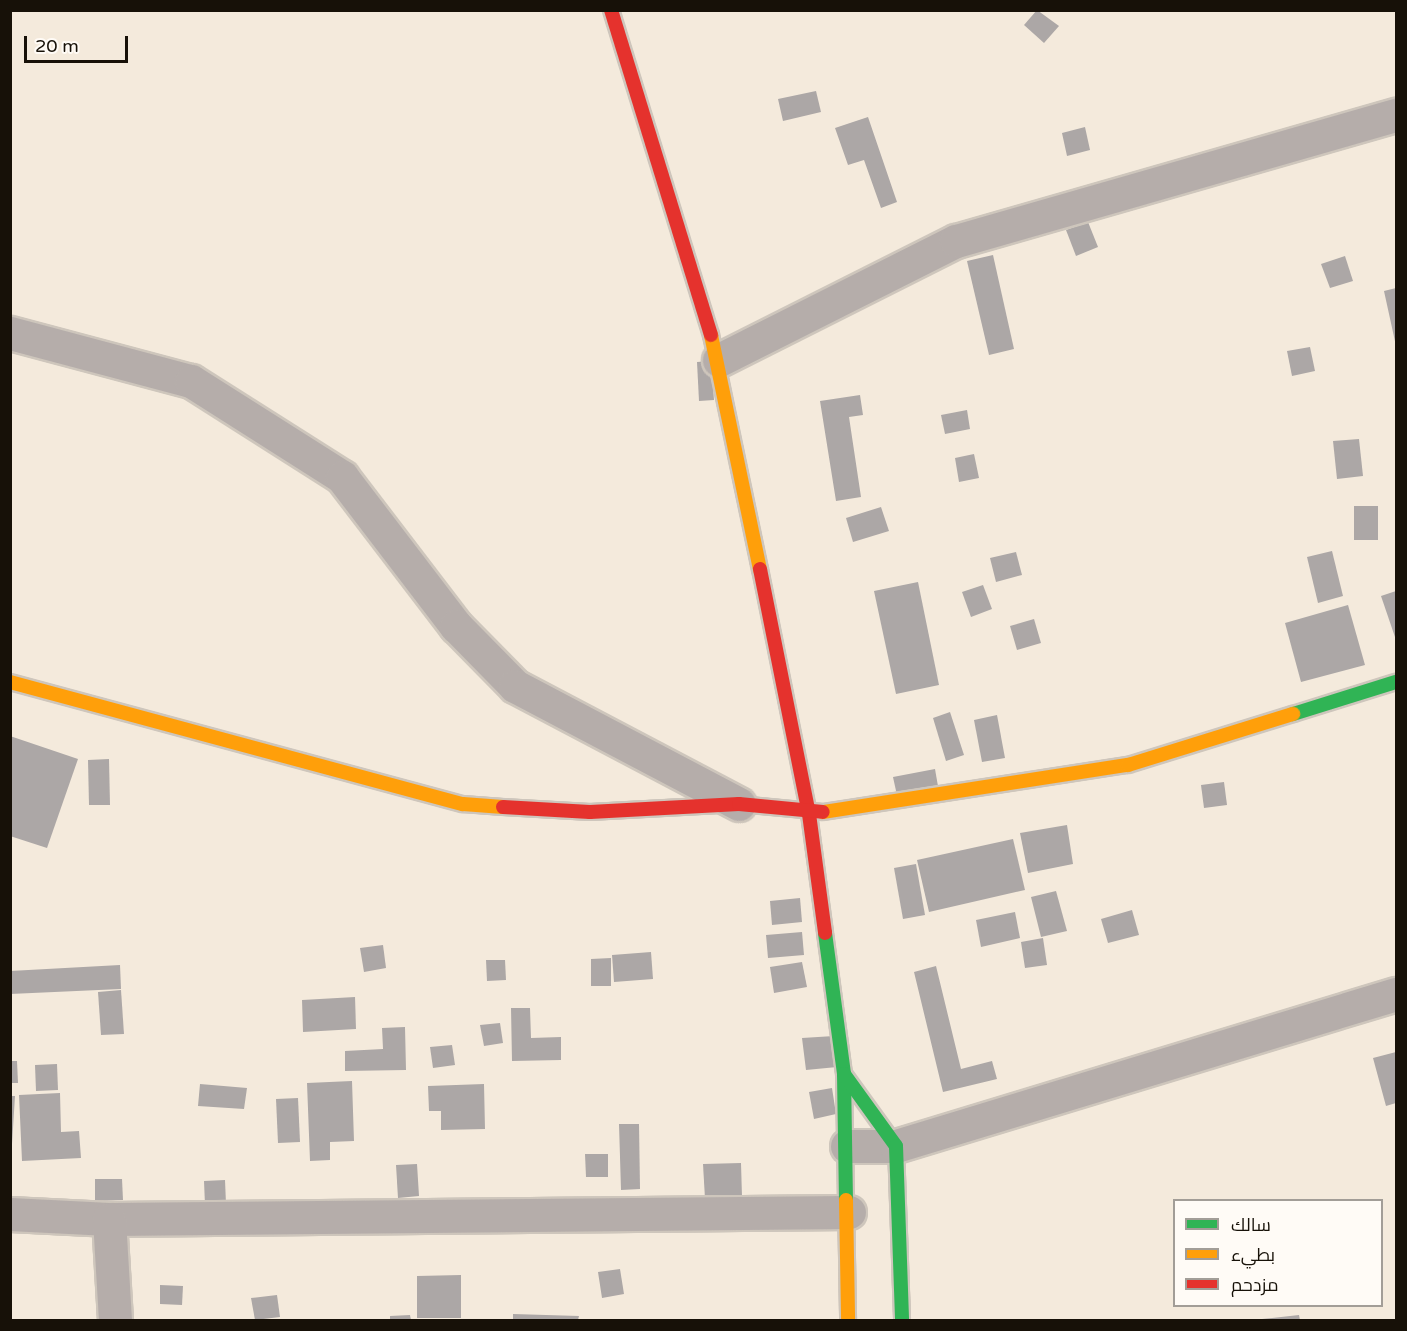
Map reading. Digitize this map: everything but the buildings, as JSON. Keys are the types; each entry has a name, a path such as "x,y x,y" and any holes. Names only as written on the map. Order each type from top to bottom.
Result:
{"street":[{"path":"611,10 719,360 809,814 844,1074 849,1212 848,1320"},
{"path":"719,360 956,241 1396,116"},
{"path":"10,333 191,381 342,477 456,626 515,686 739,804"},
{"path":"10,682 463,804 590,812 739,804 809,814 1128,765 1396,682"},
{"path":"846,1146 896,1146 1396,994"},
{"path":"844,1074 896,1146 902,1320"},
{"path":"10,1214 109,1219 849,1212"},
{"path":"109,1219 115,1320"}],"traffic: fast":[{"path":"1293,714 1396,682"},
{"path":"825,933 844,1074 846,1200"},
{"path":"844,1074 896,1146 902,1320"}],"traffic: slow":[{"path":"711,335 760,569"},
{"path":"10,682 463,804 503,807"},
{"path":"823,812 1128,765 1293,714"},
{"path":"846,1200 848,1320"}],"traffic: jam":[{"path":"611,10 711,335"},
{"path":"760,569 809,814 825,933"},
{"path":"503,807 590,812 739,804 823,812"}]}
